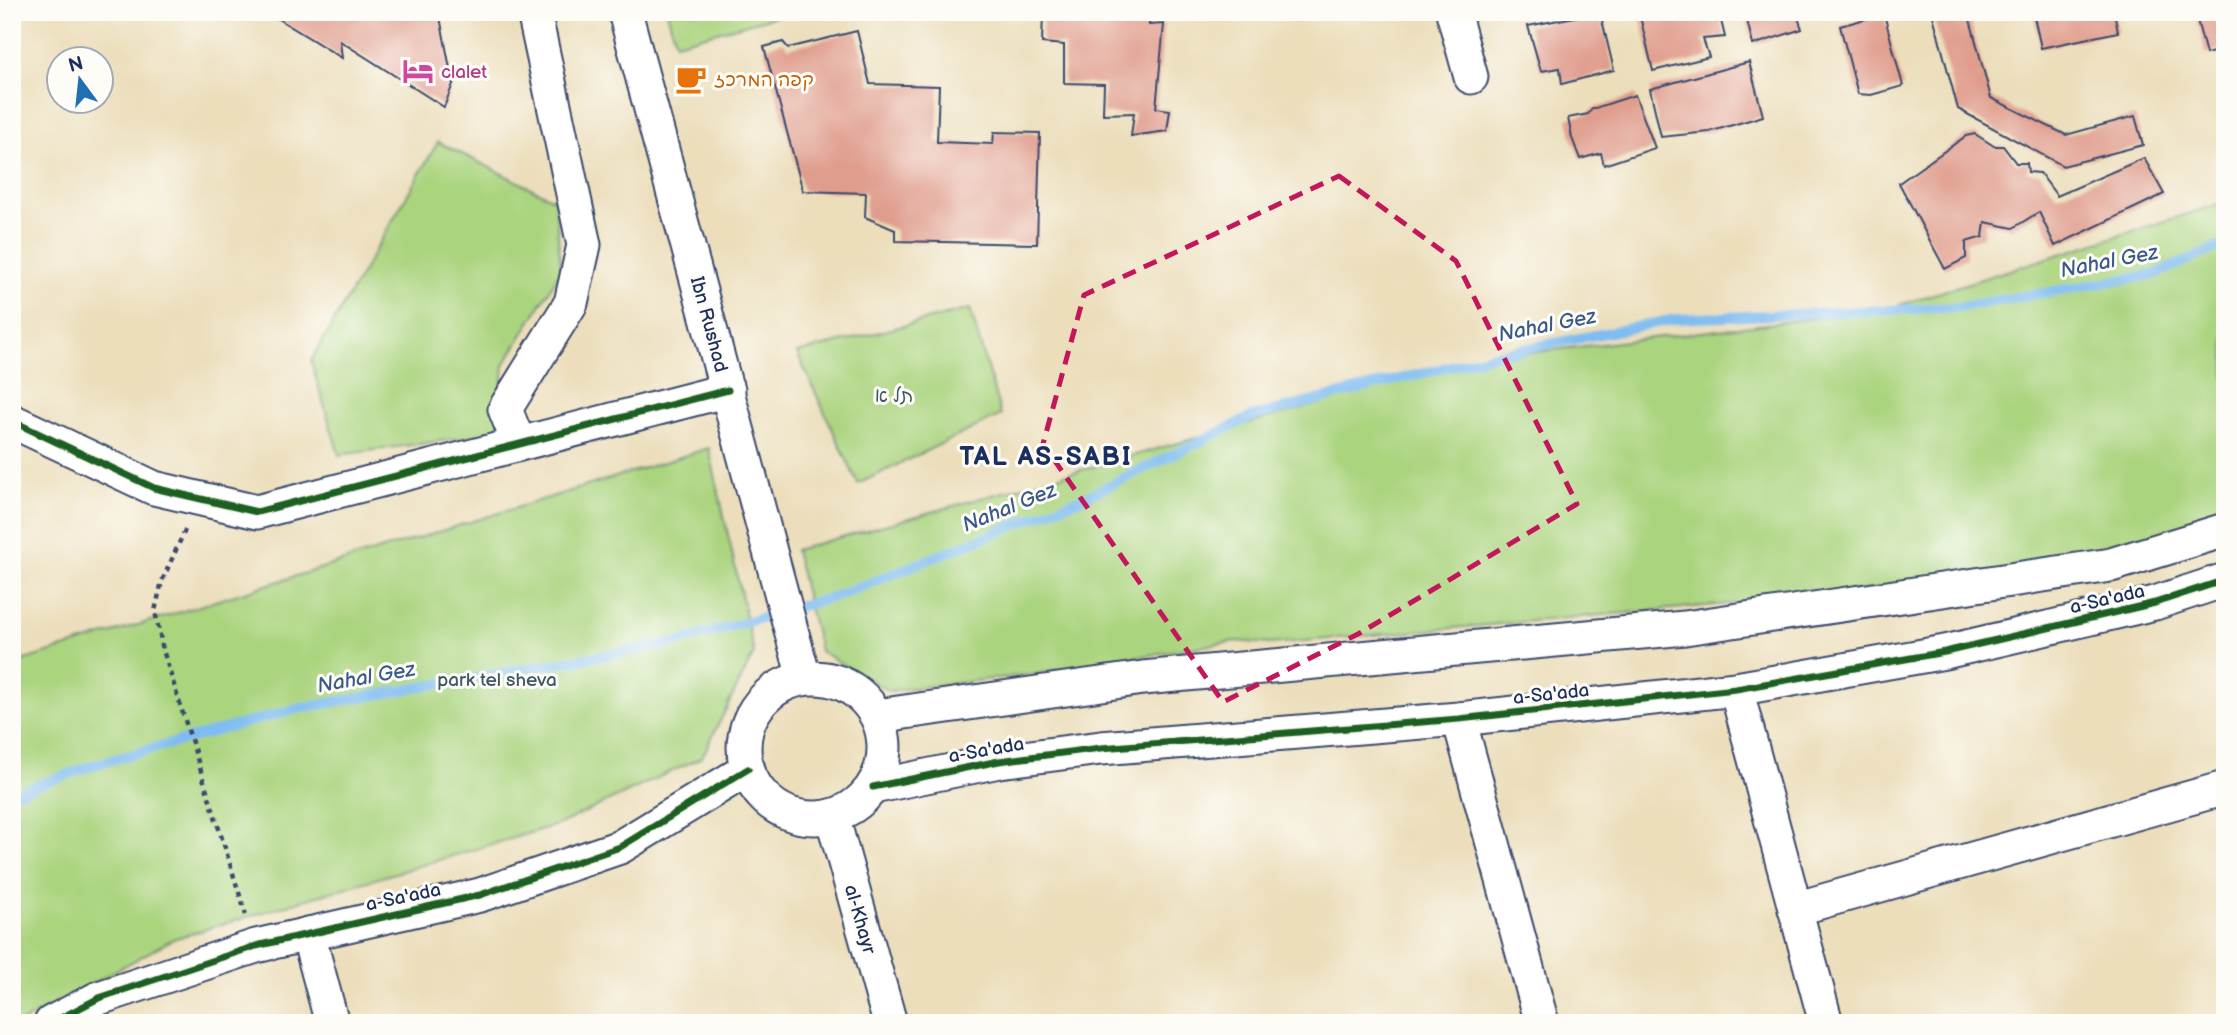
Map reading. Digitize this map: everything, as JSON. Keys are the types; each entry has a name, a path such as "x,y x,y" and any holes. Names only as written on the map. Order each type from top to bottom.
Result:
{"street":[{"path":"519,444 506,410 571,303 584,245 534,12"},
{"name":"Ibn Rushad","path":"625,12 804,678"},
{"path":"1453,12 1471,77"},
{"path":"12,421 154,488 257,512 728,390"},
{"name":"a-Sa'ada","path":"877,716 1143,678 1685,628 2111,565 2225,530"},
{"name":"a-Sa'ada","path":"873,787 999,761 1101,748 1458,719 1736,689 1945,652 2155,603 2225,580"},
{"path":"804,678 829,679 850,687 873,707 877,716 883,730 885,754 881,774 866,797 846,812 819,819 794,817 767,802 752,783 743,750 744,737 752,713 768,694 780,686 804,678"},
{"path":"1736,689 1795,909 1817,1021"},
{"path":"1458,719 1542,1023"},
{"name":"a-Sa'ada","path":"51,1023 99,998 256,946 480,895 620,847 748,769"},
{"path":"1795,909 2225,788"},
{"name":"al-Khayr","path":"832,816 890,1023"},
{"path":"308,934 332,1023"}],"path":[{"path":"200,498 162,580 155,611 163,650 256,946"}],"highlighted area":[{"path":"1339,176 1456,261 1577,504 1358,634 1223,702 1043,444 1084,295"}],"green space":[{"path":"667,12 792,12 676,43"},
{"path":"438,142 555,200 561,271 504,365 498,433 339,455 311,361"},
{"path":"2225,202 2225,506 2134,559 1797,598 1270,644 1235,641 1026,675 889,691 820,651 795,550 1479,359 1883,310"},
{"name":"תל א","path":"970,309 1001,415 858,484 797,353"},
{"name":"park tel sheva","path":"709,448 754,653 702,757 560,824 173,939 21,1023 12,1023 12,664"}],"building":[{"name":"clalet","path":"267,12 439,12 453,84 444,107 340,41 342,58"},
{"path":"1043,12 1149,12 1149,25 1164,24 1156,108 1170,110 1167,131 1131,136 1134,113 1103,114 1104,84 1064,83 1064,45 1042,43"},
{"path":"1600,12 1614,70 1562,84 1560,68 1541,71 1528,26"},
{"path":"1639,12 1719,12 1725,37 1703,39 1709,57 1653,71"},
{"path":"1745,12 1796,12 1802,29 1753,45"},
{"path":"1932,12 1968,12 1991,98 2066,135 2135,116 2143,145 2063,166 1958,109"},
{"path":"2033,12 2114,12 2118,32 2041,48"},
{"path":"2225,12 2225,49 2206,54 2197,20"},
{"path":"1884,14 1903,86 1871,95 1858,94 1840,26"},
{"path":"857,31 870,84 939,86 937,142 993,144 994,132 1040,133 1037,244 895,241 895,230 865,217 866,193 803,191 764,47 783,42 788,48"},
{"path":"1749,62 1763,116 1709,132 1661,137 1650,89"},
{"path":"1635,95 1655,148 1604,165 1601,153 1580,159 1568,118 1588,114 1592,109"},
{"path":"1975,134 1994,146 2003,146 2016,163 2027,163 2028,172 2040,173 2057,196 2144,158 2164,194 2055,246 2039,212 2013,228 1985,222 1983,237 1966,242 1966,258 1945,269 1899,183 1966,136"}],"waterway":[{"name":"Nahal Gez","path":"12,794 97,764 300,708 674,643 840,595 1085,497 1251,417 1494,355 1676,319 1959,307 2156,274 2225,244"}],"cycle path":[{"path":"12,421 154,488 257,512 728,390"},
{"path":"873,787 999,761 1101,748 1459,719 1736,689 1945,652 2155,603 2225,580"},
{"path":"51,1023 99,998 256,946 480,895 620,847 748,769"}],"place":[{"name":"clalet","path":"418,71"},
{"name":"קפה המרכז","path":"691,79"}],"district":[{"name":"TAL AS-SABI","path":"1046,456"}]}
